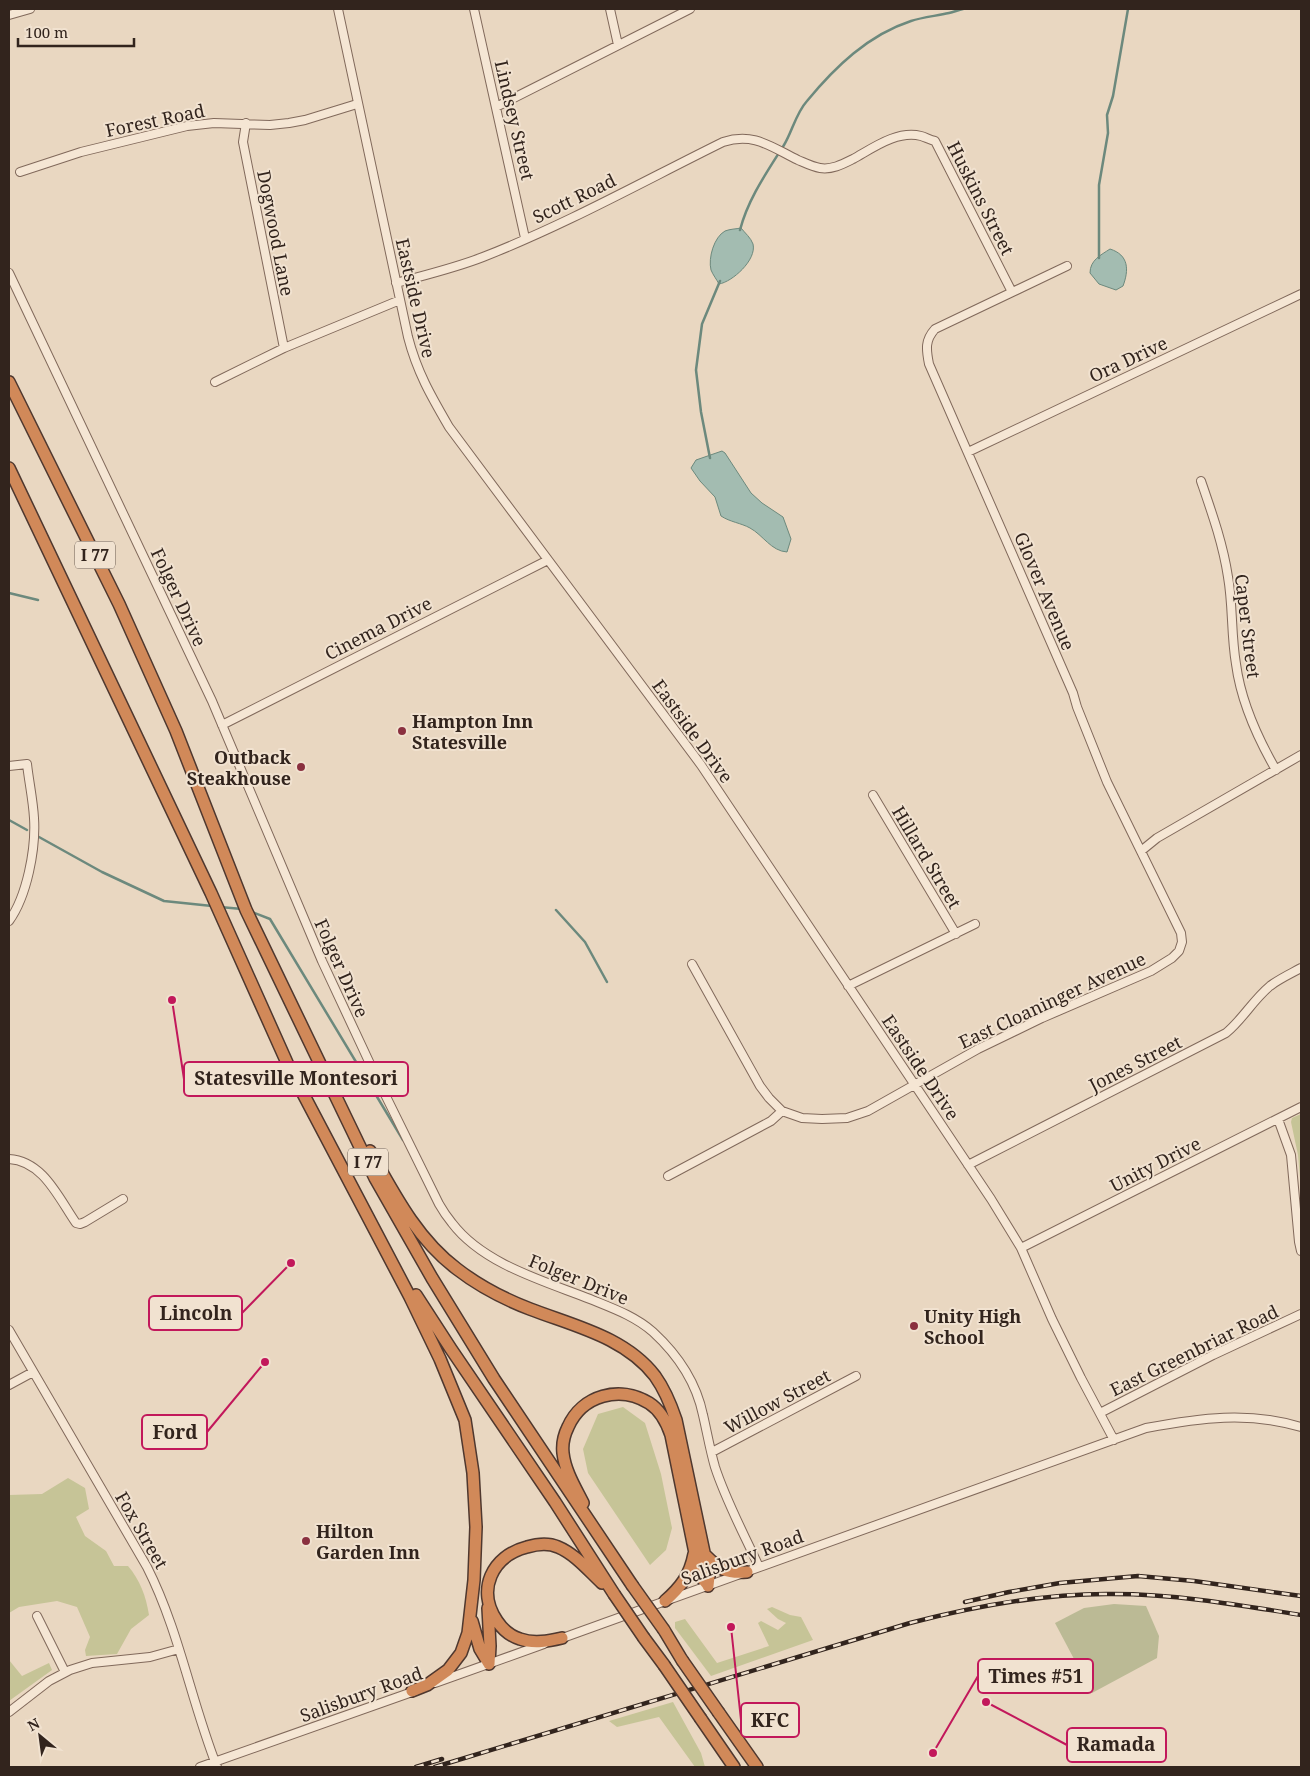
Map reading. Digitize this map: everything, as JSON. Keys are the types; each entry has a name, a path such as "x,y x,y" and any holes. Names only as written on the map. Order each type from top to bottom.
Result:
{"highway":[{"name":"I 77","path":"9,382 119,604 176,731 246,910 375,1178 432,1278 494,1379 664,1630 682,1660 757,1767"},
{"name":"I 77","path":"9,468 207,884 288,1065 377,1235 614,1594 734,1767"},
{"path":"297,1015 394,1195 425,1241 456,1269 491,1292 574,1324 618,1344 638,1358 654,1376 668,1397 676,1420 700,1554 688,1576 665,1601"},
{"path":"377,1235 440,1358 465,1420 473,1473 476,1527 474,1580 468,1633 461,1653 448,1670 426,1685 412,1691"},
{"path":"617,1562 582,1501 567,1470 563,1452 564,1435 572,1418 584,1405 599,1397 617,1393 634,1396 650,1404 663,1417 668,1426 700,1554 709,1576 708,1586"},
{"path":"489,1664 487,1585 493,1571 503,1559 519,1549 538,1544 556,1546 573,1556 614,1594"},
{"path":"700,1554 717,1567 732,1573 747,1572"},
{"path":"487,1600 490,1610 501,1627 511,1635 522,1640 542,1642 562,1638"},
{"path":"471,1611 480,1649 489,1664"}],"street":[{"path":"9,15 30,9"},
{"name":"Eastside Drive","path":"338,9 400,300 415,361 433,400 452,431 701,765 915,1084 1021,1248 1053,1322 1114,1440"},
{"name":"Lindsey Street","path":"474,9 525,238"},
{"path":"610,9 618,45"},
{"path":"496,107 690,9"},
{"name":"Forest Road","path":"20,172 81,152 181,127 214,123 270,125 290,123 357,104"},
{"name":"Dogwood Lane","path":"246,123 243,142 284,348"},
{"name":"Huskins Street","path":"762,142 808,165 819,168 831,168 843,164 884,142 906,135 921,136 935,142 1012,292"},
{"name":"Scott Road","path":"396,283 440,272 475,260 525,238 723,142 736,138 749,138 762,142"},
{"path":"1012,292 1067,266"},
{"name":"Folger Drive","path":"9,273 222,725 330,979 439,1204 466,1238 489,1256 524,1274 622,1312 640,1321 654,1333 684,1366 693,1383 703,1412 715,1466 731,1509 759,1567"},
{"name":"Glover Avenue","path":"1012,292 935,328 928,336 926,342 929,364 1073,693 1076,707 1108,782 1141,850"},
{"name":"Ora Drive","path":"968,452 1301,294"},
{"path":"215,382 284,348 400,300"},
{"name":"Caper Street","path":"1201,482 1218,529 1228,577 1236,665 1244,702 1258,737 1276,770"},
{"name":"Cinema Drive","path":"222,725 548,560"},
{"path":"1141,850 1157,838 1301,755"},
{"path":"9,766 27,764 34,819 32,853 25,886 14,915 9,921"},
{"name":"Hillard Street","path":"873,795 956,934"},
{"name":"East Cloaninger Avenue","path":"782,1111 802,1118 822,1119 847,1118 868,1111 978,1049 1034,1022 1151,971 1172,958 1179,951 1182,942 1181,933 1141,850"},
{"path":"848,986 975,924"},
{"path":"668,1176 771,1121 782,1111 760,1086 692,964"},
{"name":"Jones Street","path":"968,1165 1221,1036 1235,1026 1269,986 1301,968"},
{"name":"Unity Drive","path":"1021,1248 1301,1107"},
{"path":"1278,1118 1291,1155 1301,1251"},
{"path":"9,1159 19,1160 35,1167 47,1180 76,1223 85,1222 123,1199"},
{"name":"East Greenbriar Road","path":"1100,1413 1213,1355 1301,1314"},
{"name":"Fox Street","path":"9,1330 160,1592 216,1765"},
{"path":"9,1385 33,1372"},
{"name":"Willow Street","path":"712,1452 856,1376"},
{"name":"Salisbury Road","path":"200,1767 216,1765 412,1691 1146,1428 1186,1420 1219,1417 1257,1419 1301,1427"},
{"path":"36,1616 65,1672"},
{"path":"9,1712 49,1681 65,1672 92,1664 150,1657 179,1649"}],"shaded area":[{"path":"741,228 753,244 751,257 737,275 719,284 710,265 713,248 718,238 725,231"},
{"path":"1110,249 1121,255 1127,269 1123,286 1116,290 1099,284 1090,273 1090,268 1094,261"},
{"path":"722,451 751,493 783,517 791,539 787,552 776,549 750,528 721,516 715,497 691,468 696,460"},
{"path":"1301,1114 1301,1189 1298,1155 1291,1122 1292,1118"},
{"path":"623,1407 645,1423 661,1474 672,1528 666,1550 650,1565 588,1473 583,1449 598,1414"},
{"path":"68,1478 85,1488 89,1509 76,1517 85,1536 106,1551 114,1566 128,1566 139,1583 146,1601 149,1615 131,1629 117,1654 86,1656 85,1650 90,1637 77,1607 57,1601 19,1607 9,1613 9,1495 42,1494"},
{"path":"772,1607 790,1615 801,1617 813,1640 711,1676 675,1628 675,1622 685,1619 717,1663 769,1646 758,1623 761,1621 778,1630 786,1623 778,1619 767,1609"},
{"path":"9,1660 22,1676 49,1663 52,1670 9,1701"},
{"path":"673,1702 701,1753 705,1767 695,1767 659,1717 617,1727 609,1721"}],"green space":[{"path":"1114,1604 1146,1606 1159,1636 1157,1658 1092,1693 1055,1623 1084,1608"}],"waterway":[{"path":"740,230 753,197 787,140 800,111 841,64 867,44 895,27 963,9"},
{"path":"1099,258 1099,185 1108,133 1107,115 1113,96 1128,9"},
{"path":"710,458 701,412 696,370 702,324 720,281"},
{"path":"9,593 38,600"},
{"path":"9,820 27,830"},
{"path":"39,837 102,872 164,901 212,906"},
{"path":"220,907 242,909"},
{"path":"556,910 585,942 607,982"},
{"path":"252,912 270,919 403,1140"}],"railway":[{"path":"965,1602 1060,1583 1138,1576 1194,1581 1301,1596"},
{"path":"435,1767 910,1623 985,1606 1061,1596 1137,1594 1207,1601 1301,1615"},
{"path":"416,1767 442,1759"}],"place":[{"name":"Hampton Inn Statesville","path":"402,731"},
{"name":"Outback Steakhouse","path":"301,767"},
{"name":"Statesville Montesori","path":"172,1000"},
{"name":"Lincoln","path":"291,1263"},
{"name":"Unity High School","path":"914,1326"},
{"name":"Ford","path":"265,1362"},
{"name":"Hilton Garden Inn","path":"306,1541"},
{"name":"KFC","path":"731,1627"},
{"name":"Ramada","path":"986,1702"},
{"name":"Times #51","path":"933,1753"}]}
